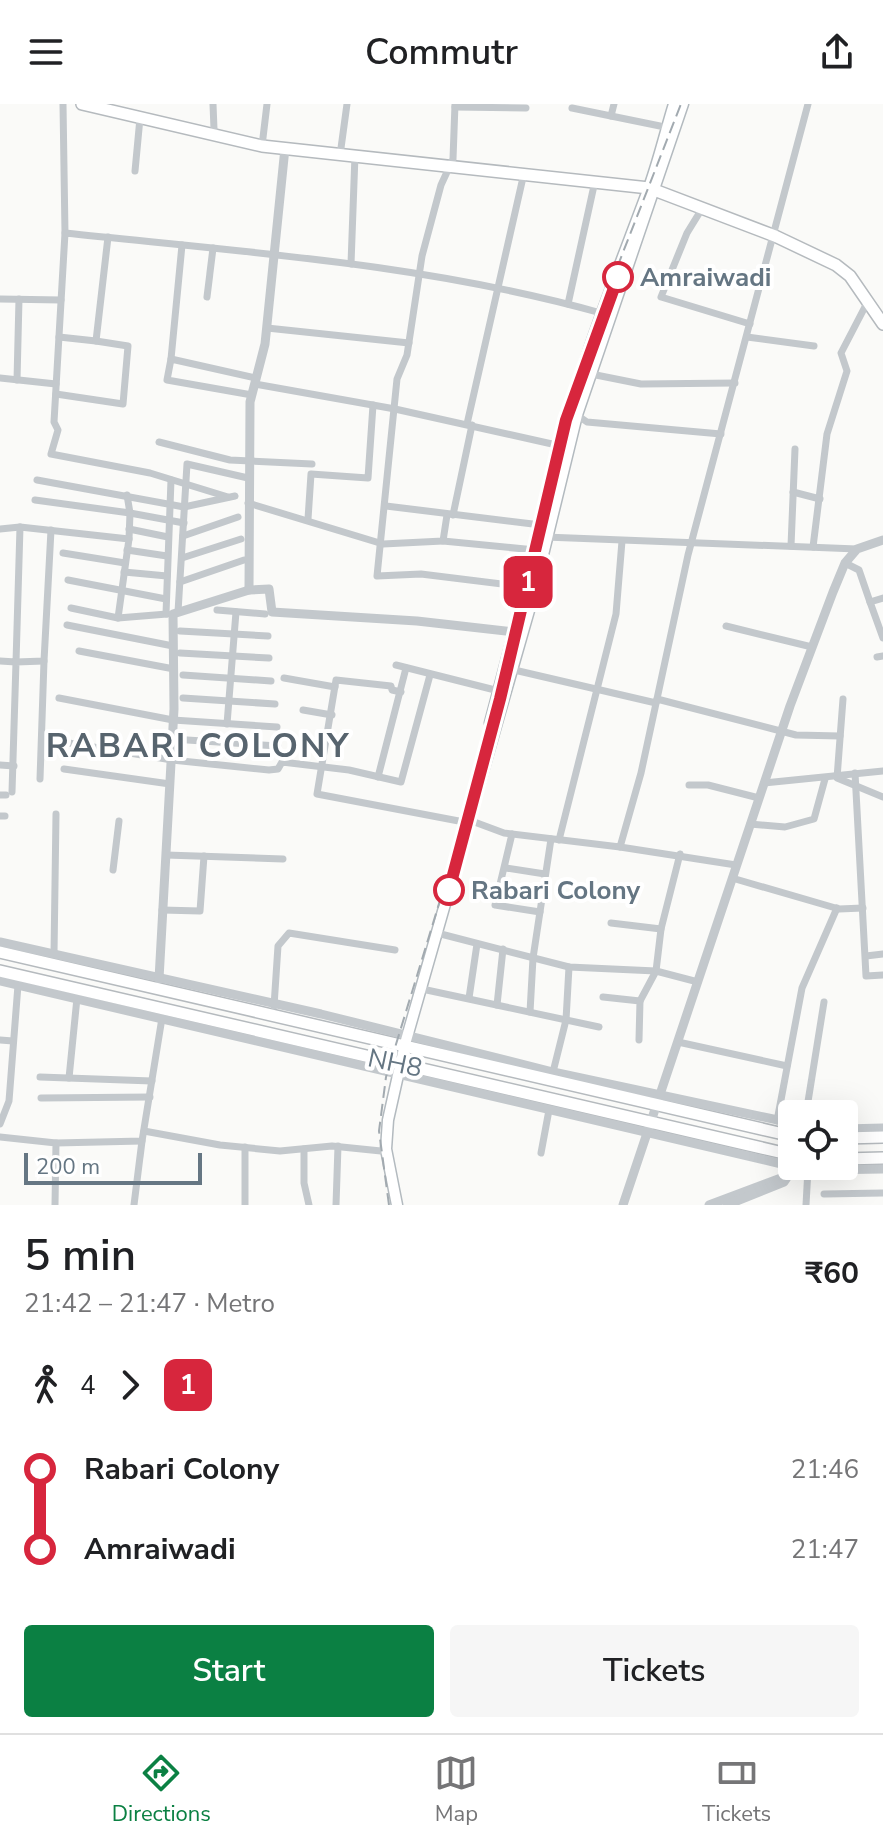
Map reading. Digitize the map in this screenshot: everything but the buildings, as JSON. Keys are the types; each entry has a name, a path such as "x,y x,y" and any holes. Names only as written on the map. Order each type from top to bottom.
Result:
{"main road":[{"path":"82,104 285,148 451,162 653,186 776,233 836,265 850,276 883,324"},
{"path":"104,104 262,143 341,148 653,186 839,260 854,272 883,316"},
{"path":"418,990 467,821 499,691 508,669 514,632 570,404 601,313 653,186 674,104"},
{"path":"394,1205 381,1151 401,1039 437,933 577,415 683,104"},
{"name":"NH8","path":"0,952 401,1039 660,1100 778,1132"},
{"name":"NH8","path":"0,971 778,1159"},
{"path":"394,1205 386,1149 396,1069"},
{"path":"858,1138 883,1137"},
{"path":"858,1159 883,1158"}],"street":[{"path":"37,480 184,507 232,496 51,454 58,430 54,422 65,233 63,104"},
{"path":"213,104 214,129"},
{"path":"262,143 267,104"},
{"path":"341,148 347,104"},
{"path":"611,116 614,104"},
{"path":"620,847 691,545 808,104"},
{"path":"526,108 455,105 451,162 420,272 409,343 397,379 383,544 377,576 421,574 526,587"},
{"path":"572,108 660,126"},
{"path":"135,171 140,118"},
{"path":"249,590 248,462 254,386 267,328 285,148"},
{"path":"351,264 355,155"},
{"path":"443,541 524,173"},
{"path":"568,304 595,181"},
{"path":"703,207 687,233 661,297 750,324"},
{"path":"65,233 420,272 601,313"},
{"path":"96,341 108,237"},
{"path":"182,245 167,380 254,386 373,405 561,446"},
{"path":"207,297 213,248"},
{"path":"0,299 61,300"},
{"path":"17,380 19,299"},
{"path":"813,547 827,434 847,371 841,353 868,301"},
{"path":"267,328 409,343"},
{"path":"56,394 123,404 128,346 59,337"},
{"path":"747,337 814,346"},
{"path":"171,359 254,386"},
{"path":"591,374 641,384 735,383"},
{"path":"0,378 56,384"},
{"path":"308,519 311,474 368,478 373,405"},
{"path":"577,415 587,422 721,434"},
{"path":"159,442 248,462 312,464"},
{"path":"791,546 795,449"},
{"path":"172,613 180,582 187,464 248,478"},
{"path":"159,979 173,720 179,672 172,613 166,599 171,480"},
{"path":"793,492 820,499"},
{"path":"118,618 129,539 127,495"},
{"path":"35,500 184,523"},
{"path":"248,503 383,544 443,541 535,550"},
{"path":"386,506 541,525"},
{"path":"183,536 238,517"},
{"path":"0,529 20,527 129,539"},
{"path":"6,794 14,766 20,527"},
{"path":"129,529 168,537"},
{"path":"40,779 51,530"},
{"path":"545,537 857,549 883,540"},
{"path":"182,558 241,539"},
{"path":"530,1012 533,958 545,874 598,690 616,614 622,541"},
{"path":"623,1205 781,731 845,563 857,549"},
{"path":"127,550 167,556"},
{"path":"63,553 167,576"},
{"path":"180,582 244,560"},
{"path":"845,563 859,570 883,638"},
{"path":"68,580 122,588 166,599"},
{"path":"71,608 118,618 172,613 249,590 269,589 272,612 417,621 514,632"},
{"path":"870,602 883,598"},
{"path":"217,610 265,614"},
{"path":"227,724 236,612"},
{"path":"67,625 177,650 269,658"},
{"path":"726,626 812,647"},
{"path":"180,631 268,636"},
{"path":"79,651 179,672 271,681"},
{"path":"0,661 44,661"},
{"path":"396,665 499,691"},
{"path":"378,777 406,668"},
{"path":"508,669 781,731 840,736"},
{"path":"63,742 172,760 269,770 278,769 282,762 349,770 401,782 430,675"},
{"path":"284,678 335,687"},
{"path":"401,692 392,690 391,686 336,680 317,794 467,821 512,834 680,854 736,865"},
{"path":"59,698 173,720 277,727"},
{"path":"183,698 275,704"},
{"path":"837,778 843,699"},
{"path":"303,710 332,715"},
{"path":"172,739 278,746"},
{"path":"0,765 14,766"},
{"path":"64,769 170,784"},
{"path":"764,783 837,778 883,770"},
{"path":"855,773 866,976 883,975"},
{"path":"837,778 883,797"},
{"path":"750,824 785,827 814,819 825,779"},
{"path":"689,785 708,785 759,798"},
{"path":"54,954 56,814"},
{"path":"113,870 119,821"},
{"path":"512,834 496,908 540,912"},
{"path":"639,1040 640,1001 656,971 661,929 680,854"},
{"path":"166,855 283,859"},
{"path":"162,910 200,911 204,856"},
{"path":"506,868 545,874"},
{"path":"732,878 837,908 863,908"},
{"path":"0,942 660,1100 777,1121 802,988 837,908"},
{"path":"611,923 661,929"},
{"path":"274,1006 278,946 289,933 395,950"},
{"path":"437,933 569,967 656,971 698,982"},
{"path":"469,998 477,944"},
{"path":"497,1005 503,949"},
{"path":"866,956 883,954"},
{"path":"553,1072 566,1020 569,967"},
{"path":"0,981 396,1069 549,1110 650,1126"},
{"path":"0,1124 9,1101 18,985"},
{"path":"418,990 599,1027"},
{"path":"603,997 640,1001"},
{"path":"69,1078 77,998"},
{"path":"808,1100 824,1002"},
{"path":"134,1205 162,1018"},
{"path":"0,1040 13,1041"},
{"path":"678,1042 787,1066"},
{"path":"40,1077 152,1081"},
{"path":"41,1098 150,1097"},
{"path":"541,1153 549,1110"},
{"path":"858,1129 883,1128"},
{"path":"144,1131 245,1147 304,1149 338,1146 381,1151"},
{"path":"0,1137 56,1143 142,1141"},
{"path":"55,1205 56,1143"},
{"path":"336,1205 338,1146"},
{"path":"245,1147 245,1205"},
{"path":"304,1149 304,1183 309,1205"},
{"path":"858,1169 883,1169"},
{"path":"709,1205 778,1170"},
{"path":"727,1205 785,1180"},
{"path":"806,1205 807,1180"},
{"path":"824,1194 883,1193"}],"railway":[{"path":"389,1205 379,1131 386,1077 464,822 563,417 593,329 681,104"}],"metro line":[{"name":"1","path":"449,890 500,699 566,420 618,277"}],"place":[{"name":"Amraiwadi","path":"618,277"},
{"name":"Rabari Colony","path":"449,890"}],"district":[{"name":"RABARI COLONY","path":"198,746"}]}
